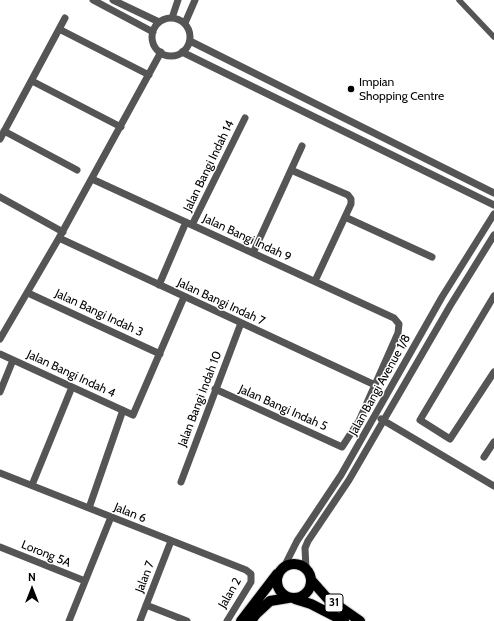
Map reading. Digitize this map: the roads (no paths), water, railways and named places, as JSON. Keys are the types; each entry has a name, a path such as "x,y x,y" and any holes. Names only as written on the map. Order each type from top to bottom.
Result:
{"main road":[{"path":"241,621 282,569 295,564 306,569 310,574 312,581 307,593 302,597 270,601 251,621"},
{"path":"282,569 276,578 277,586 281,593 292,598"},
{"name":"31","path":"312,581 327,598 360,621"},
{"name":"31","path":"292,598 311,604 344,621"}],"street":[{"path":"93,0 152,32"},
{"path":"113,0 159,22"},
{"path":"172,18 178,0"},
{"path":"185,23 196,0"},
{"path":"459,0 494,37"},
{"path":"0,138 65,18"},
{"path":"177,18 185,23 188,28 190,41 182,52 171,56 161,52 154,44 152,32 159,22 177,18"},
{"path":"59,29 149,75"},
{"path":"190,41 494,193"},
{"path":"0,339 61,235 161,52"},
{"path":"182,52 494,204"},
{"path":"32,81 121,127"},
{"name":"Jalan Bangi Indah 14","path":"159,285 189,224 245,118"},
{"path":"4,131 77,170"},
{"path":"253,253 302,146"},
{"path":"291,170 348,195 351,199 351,204 346,217 315,281"},
{"name":"Jalan Bangi Indah 9","path":"92,179 394,318 399,324 398,333 375,385"},
{"name":"Jalan Bangi Indah 7","path":"0,197 61,235 159,285 375,385"},
{"name":"Jalan Bangi Avenue 1/8","path":"282,569 297,541 341,475 376,416 442,297 494,214"},
{"path":"346,217 432,257"},
{"name":"Jalan Bangi Avenue 1/8","path":"306,569 305,548 308,541 349,480 450,306 494,235"},
{"name":"Jalan Bangi Indah 3","path":"28,292 160,354"},
{"path":"494,296 420,420 450,438 494,372"},
{"path":"160,354 184,297"},
{"name":"Jalan Bangi Indah 10","path":"181,482 241,323"},
{"name":"Jalan Bangi Indah 4","path":"0,354 133,415 160,354"},
{"path":"0,392 13,360"},
{"name":"Jalan Bangi Indah 5","path":"215,390 342,447 359,421 375,385"},
{"path":"32,486 72,387"},
{"path":"89,508 123,410"},
{"path":"376,416 494,486"},
{"path":"484,457 494,442"},
{"name":"Jalan 6","path":"0,473 246,570 251,574"},
{"path":"69,621 111,517"},
{"name":"Jalan 7","path":"140,621 171,541"},
{"name":"Lorong 5A","path":"0,547 85,581"},
{"name":"Jalan 2","path":"227,621 251,582 251,574"},
{"path":"146,604 187,621"}],"place":[{"name":"Impian Shopping Centre","path":"351,89"}]}
